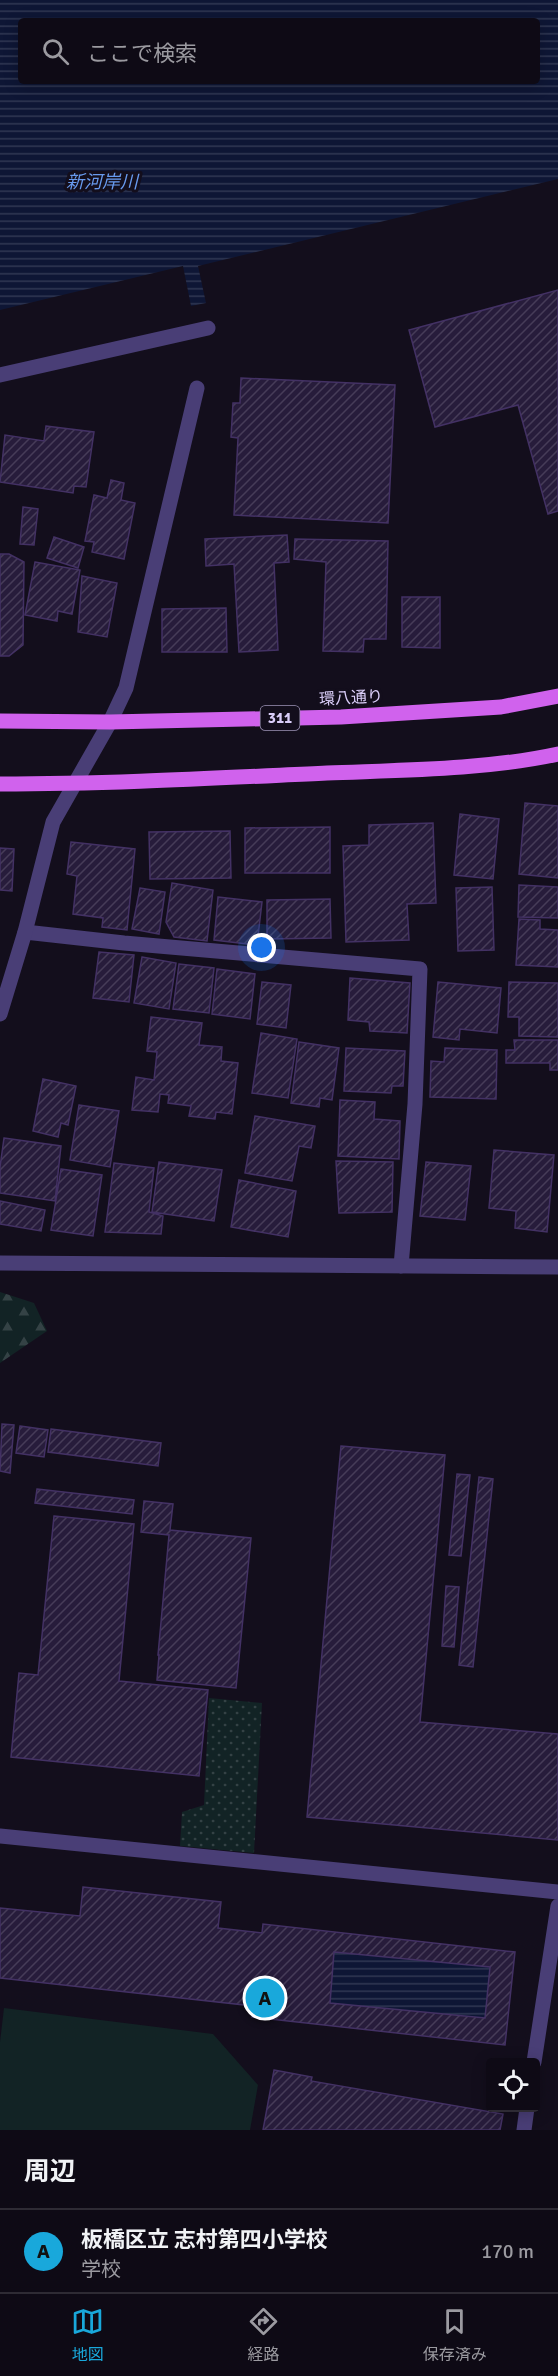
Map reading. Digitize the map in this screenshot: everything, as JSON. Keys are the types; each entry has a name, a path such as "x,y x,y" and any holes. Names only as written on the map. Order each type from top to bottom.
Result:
{"main road":[{"name":"環八通り","path":"0,721 110,722 341,717 501,707 558,696"},
{"path":"0,784 73,784 390,770 525,761 558,754"}],"street":[{"path":"0,375 208,328"},
{"path":"0,1014 25,932 53,822 110,722 126,688 197,388"},
{"path":"25,932 420,969 415,1104 401,1266"},
{"path":"0,1263 558,1267"},
{"path":"0,1836 558,1892"},
{"path":"535,2058 558,1906"},
{"path":"524,2130 526,2112"}],"green space":[{"path":"0,1292 34,1303 47,1331 0,1363"},
{"path":"209,1698 262,1703 254,1853 180,1846 182,1812 204,1805"},
{"path":"4,2008 213,2034 258,2085 250,2130 0,2130 0,2042"}],"water":[{"name":"新河岸川","path":"0,0 558,0 558,179 198,266 206,303 191,306 183,266 0,310"},
{"path":"334,1952 490,1967 485,2018 330,2003"}],"building":[{"path":"558,290 558,511 548,514 518,405 435,427 409,330"},
{"path":"241,378 395,385 388,523 234,515 238,438 231,437 233,403 240,403"},
{"path":"46,426 94,432 86,487 74,486 73,493 0,482 5,435 44,441"},
{"path":"111,480 124,483 121,500 135,503 124,559 92,552 94,542 85,541 94,495 107,498"},
{"path":"23,507 38,509 34,545 20,544"},
{"path":"287,535 289,562 274,563 278,650 239,652 234,564 206,566 205,539"},
{"path":"54,537 84,547 78,568 47,558"},
{"path":"295,539 388,541 386,639 364,639 363,652 323,651 326,562 294,559"},
{"path":"0,554 9,554 24,562 23,645 9,656 0,656"},
{"path":"35,562 80,570 72,614 58,611 57,621 25,615"},
{"path":"82,576 117,583 107,637 78,632"},
{"path":"402,597 440,597 440,648 402,647"},
{"path":"226,608 227,652 162,652 162,609"},
{"path":"525,803 558,806 558,878 519,874"},
{"path":"460,814 499,819 493,879 454,875"},
{"path":"433,823 436,903 407,904 409,940 346,942 343,846 369,845 369,825"},
{"path":"330,827 330,873 245,873 245,828"},
{"path":"230,831 231,878 150,879 149,832"},
{"path":"71,842 135,849 127,930 102,927 103,918 73,914 77,876 67,874"},
{"path":"0,848 14,849 12,891 0,890"},
{"path":"172,883 213,890 207,941 174,937 166,922"},
{"path":"519,885 558,887 558,918 518,917"},
{"path":"492,887 494,950 458,951 456,888"},
{"path":"140,888 165,892 159,934 132,929"},
{"path":"218,897 262,902 257,945 214,940"},
{"path":"330,899 331,938 267,939 267,900"},
{"path":"519,919 540,920 540,929 558,930 558,967 516,965"},
{"path":"99,952 134,955 129,1002 93,998"},
{"path":"142,957 176,963 169,1009 134,1003"},
{"path":"179,964 214,968 209,1013 173,1009"},
{"path":"217,969 255,974 250,1019 212,1014"},
{"path":"350,978 410,983 407,1033 370,1031 369,1022 348,1020"},
{"path":"262,982 291,985 286,1028 257,1024"},
{"path":"438,982 501,988 497,1033 460,1029 459,1040 433,1037"},
{"path":"509,982 558,983 558,1037 519,1036 519,1017 508,1017"},
{"path":"151,1017 202,1023 199,1045 222,1047 221,1061 238,1063 232,1114 216,1112 215,1119 189,1116 191,1106 168,1103 169,1095 160,1094 158,1112 132,1110 136,1077 154,1080 157,1052 147,1051"},
{"path":"261,1033 297,1039 288,1098 252,1093"},
{"path":"514,1040 558,1040 558,1070 550,1070 550,1063 506,1063 506,1050 515,1050"},
{"path":"299,1042 339,1048 332,1100 320,1098 319,1107 291,1103"},
{"path":"346,1048 405,1051 403,1086 392,1086 391,1093 344,1091"},
{"path":"445,1048 497,1050 496,1099 430,1097 431,1061 444,1062"},
{"path":"43,1079 76,1086 68,1125 61,1123 58,1137 33,1131"},
{"path":"340,1100 375,1102 374,1119 400,1121 399,1159 338,1156"},
{"path":"79,1105 119,1111 110,1167 70,1160"},
{"path":"255,1116 315,1126 311,1148 299,1146 292,1181 245,1173"},
{"path":"4,1138 61,1146 55,1201 0,1193 0,1167"},
{"path":"494,1150 554,1155 547,1232 515,1228 516,1211 489,1208"},
{"path":"336,1161 393,1162 392,1212 339,1213"},
{"path":"159,1162 222,1170 214,1221 152,1212"},
{"path":"426,1162 471,1166 465,1220 420,1216"},
{"path":"114,1163 154,1168 149,1212 163,1216 161,1234 105,1232"},
{"path":"61,1169 102,1175 93,1236 51,1230"},
{"path":"239,1180 296,1191 288,1237 231,1227"},
{"path":"0,1201 45,1210 41,1231 0,1224"},
{"path":"2,1424 14,1425 10,1473 0,1471"},
{"path":"20,1426 48,1430 44,1457 16,1453"},
{"path":"51,1429 161,1443 158,1466 48,1452"},
{"path":"341,1446 445,1455 420,1722 558,1734 558,1840 307,1817"},
{"path":"457,1474 470,1475 461,1556 449,1555"},
{"path":"479,1477 493,1479 473,1667 459,1665"},
{"path":"37,1489 134,1500 132,1514 35,1503"},
{"path":"144,1501 173,1504 170,1530 251,1538 236,1688 157,1680 169,1535 141,1532"},
{"path":"54,1516 134,1524 119,1681 208,1690 199,1776 11,1757 19,1673 38,1675"},
{"path":"446,1586 459,1587 454,1647 442,1646"},
{"path":"83,1887 221,1902 218,1928 262,1933 263,1924 515,1952 505,2045 252,2017 253,2006 0,1978 0,1908 80,1916","holes":["334,1952 490,1967 485,2018 330,2003"]},
{"path":"274,2070 312,2077 311,2081 503,2114 500,2130 263,2130"}],"place":[{"name":"板橋区立 志村第四小学校","path":"265,1998"}]}
